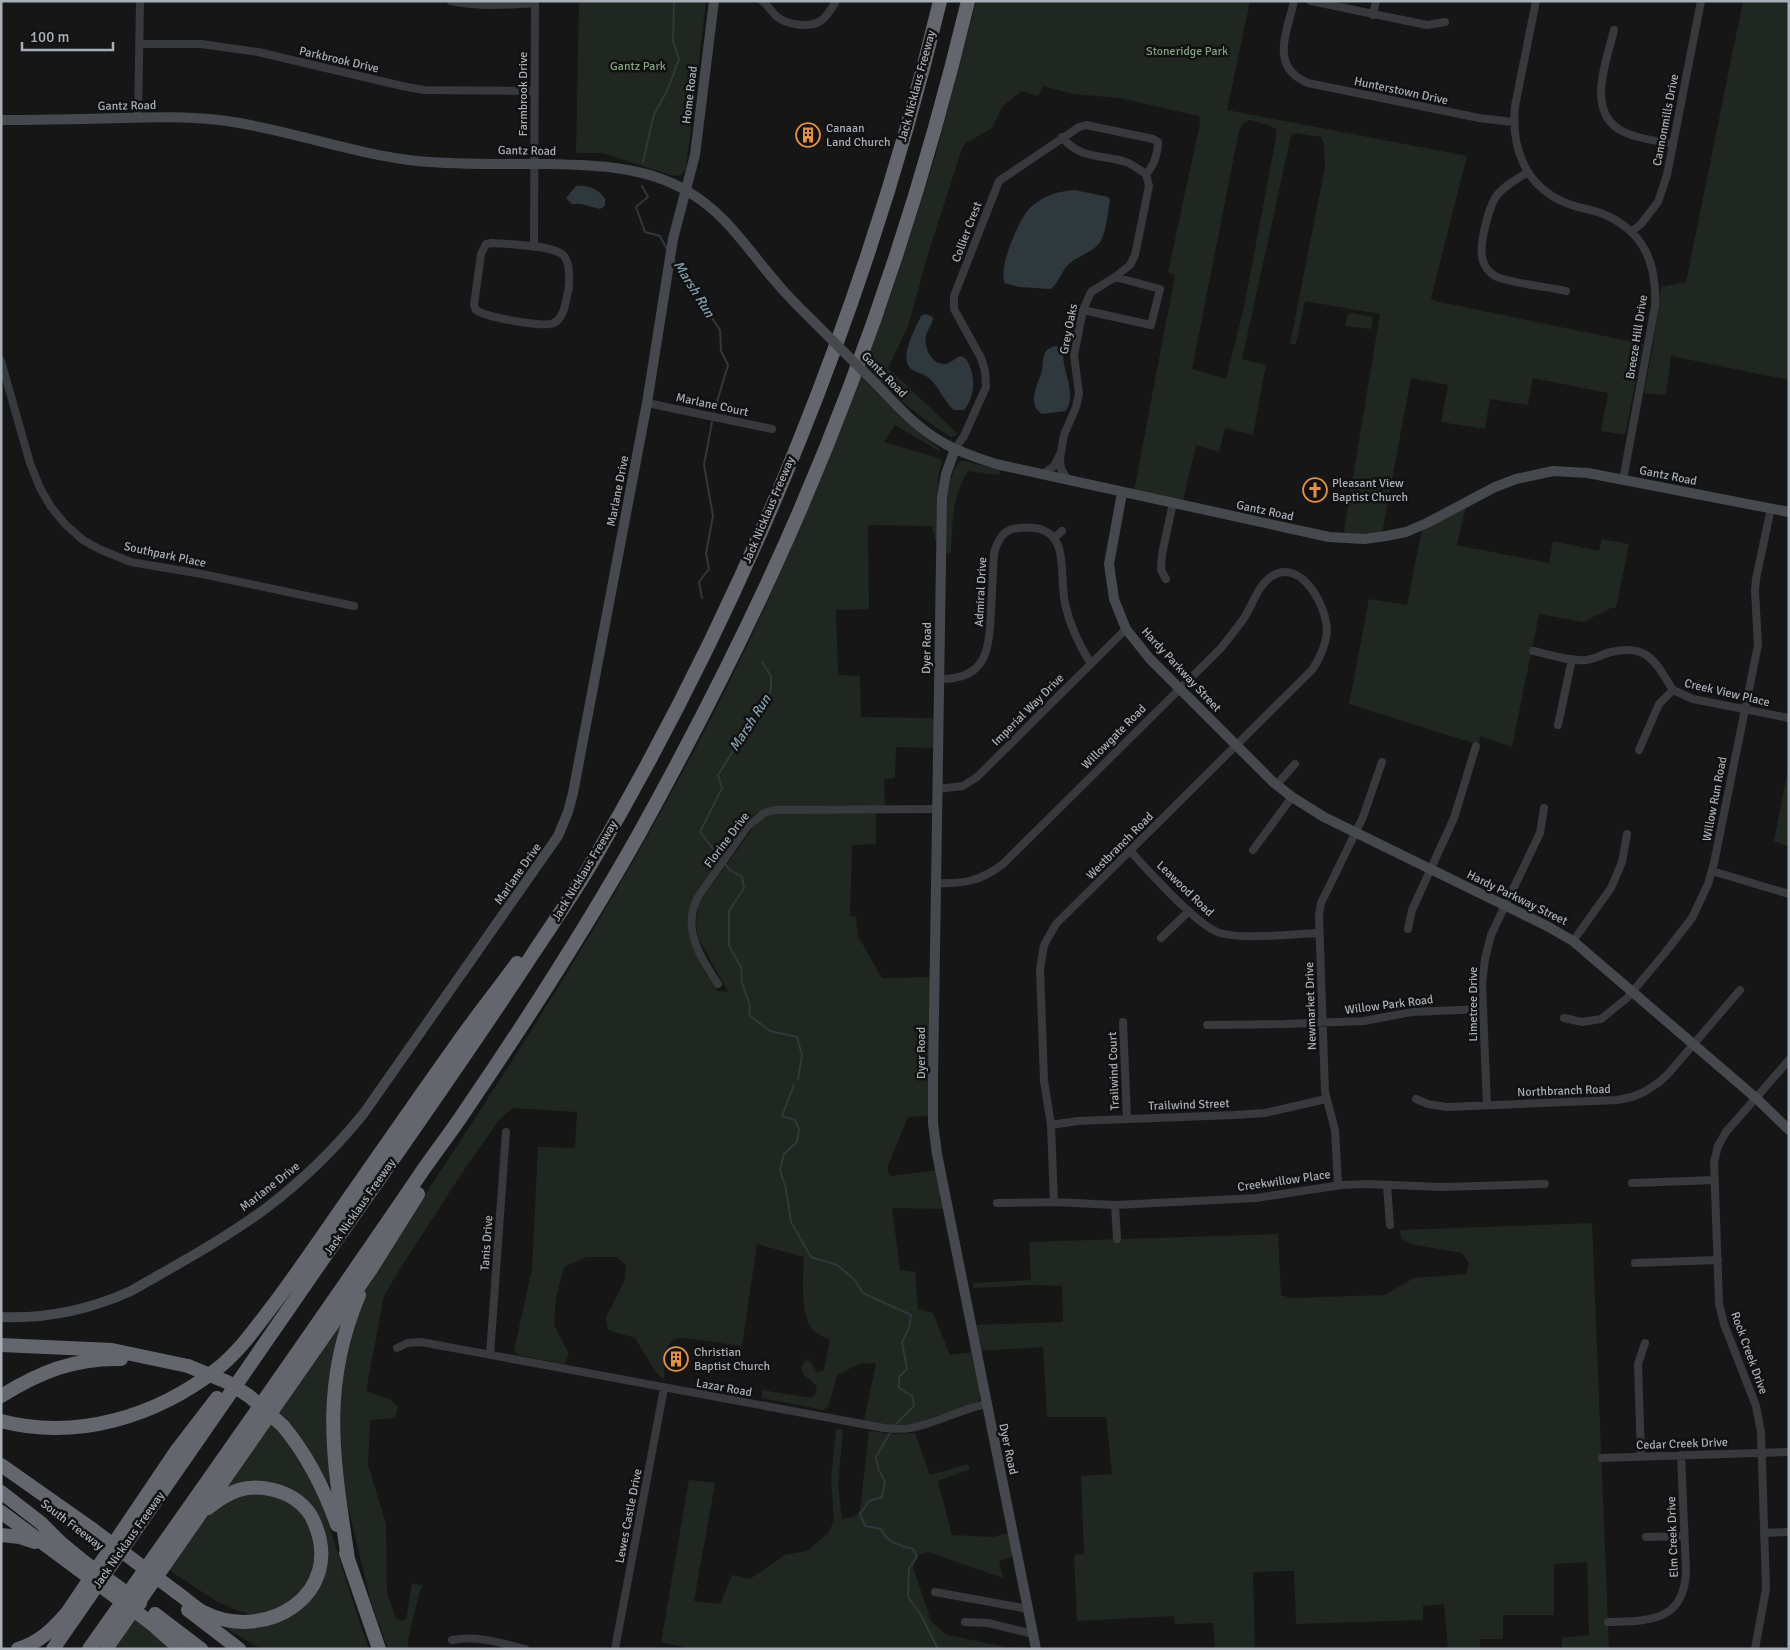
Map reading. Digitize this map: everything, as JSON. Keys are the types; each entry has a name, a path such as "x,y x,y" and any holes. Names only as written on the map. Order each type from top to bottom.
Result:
{"highway":[{"name":"Jack Nicklaus Freeway","path":"53,1649 428,1110 572,895 596,857 646,765 714,634 755,545 798,443 840,332 887,194 909,121 940,1"},
{"path":"89,1649 343,1288 500,1060 638,835 705,711 772,574 829,439 867,340 912,204 956,51 968,1"},
{"path":"2,1421 54,1427 106,1423 155,1407 201,1381 230,1358 246,1342 291,1281 455,1047 553,915 572,895"},
{"path":"107,1649 190,1526 371,1269 385,1244 467,1121 500,1060"},
{"path":"348,1560 333,1445 334,1392 345,1331 371,1269"},
{"path":"1,1345 112,1350 171,1362 188,1366 227,1382 254,1400 283,1426 298,1444 323,1486 379,1649"},
{"path":"18,1649 32,1644 46,1635 67,1613 177,1450 248,1358 260,1350"},
{"path":"1,1396 47,1372 74,1363 105,1359 171,1362"},
{"path":"1,1465 89,1533"},
{"name":"South Freeway","path":"1,1472 89,1533 173,1595 239,1649"},
{"path":"173,1595 203,1612 242,1623 256,1622 271,1618 297,1604 306,1596 319,1571 322,1553 319,1534 312,1517 293,1498 281,1491 252,1486 237,1490 208,1507 190,1526"},
{"name":"South Freeway","path":"1,1492 41,1523 81,1565 153,1618 202,1649"},
{"path":"1,1500 61,1543"},
{"path":"1,1512 81,1565"},
{"path":"1,1535 12,1535 27,1539 81,1565"},
{"path":"153,1618 180,1649"},
{"path":"153,1618 186,1649"}],"main road":[{"name":"Home Road","path":"686,190 698,136 714,1"},
{"name":"Gantz Road","path":"1,120 191,118 228,121 356,150 415,161 583,165 624,168 650,176 686,190 732,226 777,284 876,385 930,434 955,449 996,464 1068,481 1338,538 1364,539 1396,534 1417,528 1495,487 1540,473 1577,471 1789,512"},
{"name":"Marlane Drive","path":"1,1317 59,1314 114,1299 236,1230 279,1198 336,1146 364,1113 402,1062 558,836 566,819 573,793 647,404 670,253 686,190"},
{"name":"Dyer Road","path":"955,449 946,474 942,497 933,1123 986,1404 1036,1649"},
{"name":"Hardy Parkway Street","path":"1122,492 1109,564 1114,598 1126,629 1150,659 1276,785 1324,817 1547,926 1573,941 1756,1098 1789,1130"}],"street":[{"path":"138,118 140,1"},
{"path":"451,1 471,6 535,2"},
{"path":"762,1 783,20 803,25 820,22 831,11 836,1"},
{"name":"Hunterstown Drive","path":"1294,1 1284,47 1284,59 1285,72 1297,79 1308,84 1479,118 1513,122"},
{"path":"1311,1 1427,25 1445,22"},
{"path":"1374,15 1376,1"},
{"name":"Breeze Hill Drive","path":"1536,1 1515,106 1513,122 1517,150 1528,172 1552,196 1566,203 1601,213 1618,221 1631,232 1648,255 1656,285 1655,306 1623,480"},
{"name":"Cannonmills Drive","path":"1631,232 1641,224 1658,202 1667,176 1701,1"},
{"name":"Farmbrook Drive","path":"534,246 535,2"},
{"path":"1614,30 1601,88 1602,109 1614,126 1623,132 1633,136 1673,144"},
{"name":"Parkbrook Drive","path":"140,44 201,44 258,52 424,90 535,91"},
{"name":"Collier Crest","path":"955,449 964,436 986,387 985,371 981,358 954,309 954,296 999,181 1062,137 1086,125 1153,139 1158,142 1158,150 1146,174"},
{"path":"1062,137 1069,146 1078,152 1128,162 1146,174"},
{"path":"1528,172 1501,191 1495,198 1489,214 1482,249 1483,262 1490,272 1502,279 1566,290"},
{"name":"Grey Oaks","path":"1068,481 1061,469 1061,450 1064,435 1076,407 1079,394 1074,355 1083,310 1091,292 1130,265 1135,255 1150,186 1146,174"},
{"path":"486,244 534,246 559,252 564,256 568,264 569,290 562,314 554,323 548,325 517,321 486,315 476,310 474,305 481,254 486,244"},
{"path":"1083,310 1151,325 1160,289 1115,277"},
{"name":"Southpark Place","path":"1,360 30,462 40,488 56,514 84,540 99,549 131,562 202,574 354,606"},
{"name":"Marlane Court","path":"647,404 772,429"},
{"name":"Grey Oaks","path":"1042,475 1054,466 1061,450"},
{"path":"1166,579 1161,570 1162,554 1173,504"},
{"name":"Willow Run Road","path":"1564,1018 1582,1022 1601,1019 1627,998 1686,927 1698,905 1712,871 1758,645 1756,579 1771,508"},
{"path":"1000,525 1005,532 1011,528 1027,527 1046,531 1054,538 1059,546 1062,585 1071,627 1091,664"},
{"path":"1054,538 1062,531"},
{"name":"Admiral Drive","path":"939,679 968,674 985,655 989,640 994,553 999,538 1005,532"},
{"name":"Willowgate Road","path":"936,883 967,882 979,879 997,868 1221,648 1234,632 1266,581 1274,575 1284,573"},
{"name":"Westbranch Road","path":"1054,1202 1051,1125 1044,1081 1040,969 1042,953 1056,924 1312,670 1322,653 1326,641 1326,620 1313,590 1303,578 1284,573"},
{"name":"Imperial Way Drive","path":"937,789 963,786 978,777 1126,629"},
{"name":"Creek View Place","path":"1533,651 1583,661 1609,652 1622,650 1639,652 1653,659 1673,690 1694,699 1789,718"},
{"path":"1558,725 1572,659"},
{"path":"1639,750 1659,704 1673,690"},
{"path":"1408,929 1412,910 1454,818 1476,746"},
{"name":"Newmarket Drive","path":"1338,1185 1335,1130 1326,1099 1319,916 1321,903 1372,793 1382,762"},
{"path":"1276,785 1295,764"},
{"path":"1253,850 1292,797"},
{"name":"Limetree Drive","path":"1487,1105 1482,984 1485,959 1491,935 1540,833 1544,808"},
{"name":"Florine Drive","path":"718,984 702,960 693,934 692,923 695,902 753,821 769,811 937,809"},
{"path":"1573,941 1611,888 1622,862 1627,834"},
{"name":"Leawood Road","path":"1130,851 1208,928 1218,933 1229,935 1319,933"},
{"path":"1712,871 1789,894"},
{"path":"1161,938 1189,910"},
{"name":"Northbranch Road","path":"1416,1099 1428,1104 1447,1107 1610,1101 1632,1097 1658,1083 1740,990"},
{"name":"Willow Park Road","path":"1207,1025 1378,1020 1412,1012 1483,1009"},
{"name":"Trailwind Court","path":"1123,1022 1127,1119"},
{"name":"Rock Creek Drive","path":"1755,1649 1766,1589 1761,1432 1756,1406 1724,1324 1719,1303 1714,1162 1718,1146 1726,1132 1789,1060"},
{"name":"Trailwind Street","path":"1051,1125 1077,1121 1265,1113 1326,1099"},
{"name":"Tanis Drive","path":"490,1355 506,1132"},
{"path":"1632,1183 1715,1180"},
{"name":"Creekwillow Place","path":"997,1203 1054,1202 1115,1205 1256,1198 1338,1185 1368,1184 1442,1187 1545,1184"},
{"path":"1387,1186 1390,1225"},
{"path":"1115,1205 1117,1239"},
{"path":"1635,1263 1718,1260"},
{"name":"Lazar Road","path":"397,1348 407,1342 417,1342 874,1427 895,1429 916,1427 970,1407 986,1404"},
{"path":"1642,1456 1638,1364 1645,1343"},
{"name":"Lewes Castle Drive","path":"615,1649 664,1388"},
{"name":"Cedar Creek Drive","path":"1602,1458 1789,1452"},
{"name":"Elm Creek Drive","path":"1608,1622 1644,1621 1657,1618 1667,1613 1682,1594 1685,1582 1682,1455"},
{"path":"1764,1533 1789,1532"},
{"path":"1646,1537 1684,1536"},
{"path":"934,1592 1028,1609"},
{"path":"965,1622 988,1623 1033,1634"},
{"path":"452,1640 462,1638 485,1639 525,1649"}],"green space":[{"name":"Gantz Park","path":"579,1 706,1 686,169 681,175 673,176 603,153 576,153"},
{"name":"Stoneridge Park","path":"976,1 1250,1 1227,110 1467,156 1431,298 1435,301 1643,344 1625,435 1601,431 1608,393 1533,378 1528,405 1490,399 1485,429 1441,422 1448,385 1411,378 1382,533 1367,535 1347,534 1344,531 1380,314 1305,301 1296,344 1290,344 1325,167 1324,144 1321,137 1296,133 1291,136 1242,359 1266,365 1253,435 1225,428 1219,452 1196,445 1183,501 1134,491 1175,275 1168,272 1200,123 1199,116 1119,98 1073,94 1043,86 1038,96 1021,91 1003,106 992,128 966,143 962,148 929,251 908,326 888,368 958,434 951,437 928,422 906,404 865,366 893,289 936,154","holes":["1250,120 1271,126 1276,130 1276,138 1244,307 1226,379 1192,369 1239,131 1243,123"]},
{"path":"1743,1 1789,1 1789,380 1671,356 1666,395 1644,393 1661,287 1686,282"},
{"path":"1351,313 1373,317 1371,329 1345,326 1347,315"},
{"path":"861,377 909,424 940,449 939,451 895,425 884,442 942,459 938,480 937,547 932,526 868,525 869,609 836,610 838,675 860,676 861,717 935,718 936,748 896,747 895,778 884,779 885,806 764,810 753,815 695,897 695,952 704,971 718,991 728,992 698,937 696,921 699,903 759,820 771,814 876,812 876,844 852,845 850,916 856,917 858,936 882,978 931,977 930,1116 908,1117 887,1168 890,1176 938,1170 946,1209 892,1208 900,1270 915,1272 918,1309 933,1313 950,1355 974,1352 981,1397 977,1402 912,1424 889,1425 864,1421 876,1363 859,1364 837,1375 829,1405 824,1410 762,1398 762,1390 811,1398 815,1395 817,1386 803,1374 801,1366 808,1359 817,1372 824,1370 830,1340 813,1330 806,1315 803,1295 804,1257 757,1244 742,1346 685,1338 674,1339 665,1352 663,1365 665,1376 663,1379 655,1371 635,1338 608,1330 606,1317 625,1280 626,1265 617,1257 586,1257 564,1267 556,1298 554,1325 569,1354 564,1364 518,1355 514,1350 532,1269 538,1147 575,1148 577,1112 513,1108 499,1120 462,1173 384,1296 366,1391 390,1399 398,1407 395,1418 370,1420 368,1465 386,1524 387,1594 396,1618 402,1621 406,1619 412,1583 423,1586 419,1593 408,1641 408,1649 388,1649 371,1602 347,1503 340,1454 338,1378 361,1298 373,1272 506,1070 592,932 672,792 752,636 808,507"},
{"path":"960,461 1000,471 999,475 968,471 958,491 953,521 951,553 946,553 948,491 955,469"},
{"path":"1466,506 1457,545 1549,563 1553,541 1599,551 1602,539 1629,544 1616,608 1611,608 1583,622 1539,614 1512,747 1481,736 1478,744 1349,704 1369,599 1407,605 1422,529"},
{"path":"1789,764 1789,847 1774,841"},
{"path":"1592,1223 1609,1649 1562,1649 1562,1638 1589,1635 1587,1562 1554,1564 1554,1615 1503,1615 1503,1639 1480,1639 1480,1649 1448,1649 1444,1604 1423,1606 1423,1620 1296,1624 1294,1571 1253,1572 1255,1649 1215,1649 1213,1623 1175,1624 1174,1616 1077,1621 1074,1555 1084,1554 1081,1476 1112,1474 1106,1417 1047,1417 1043,1347 979,1351 974,1325 1063,1322 1062,1286 1031,1285 974,1288 973,1283 1031,1280 1029,1242 1278,1234 1281,1295 1290,1298 1384,1295 1414,1278 1466,1274 1469,1263 1462,1253 1410,1244 1401,1239 1400,1230"},
{"path":"355,1294 328,1449 330,1486 306,1446 276,1411"},
{"path":"269,1423 297,1456 317,1494 369,1649 261,1649 217,1623 273,1623 324,1569 300,1499 225,1485"},
{"path":"836,1429 843,1430 838,1484 842,1519 856,1516 860,1510 869,1431 893,1434 915,1433 930,1475 968,1464 970,1469 938,1481 952,1535 993,1537 1009,1533 1013,1557 999,1561 1003,1578 928,1552 919,1555 913,1567 931,1621 947,1635 1016,1649 693,1649 661,1642 689,1480 715,1483 694,1601 720,1604 732,1575 750,1579 785,1555 807,1551 829,1532 834,1520 831,1479"},
{"path":"257,1491 296,1504 315,1533 315,1574 289,1605 259,1615 248,1614 216,1601 169,1570 199,1524 213,1509 228,1499"},
{"path":"134,1618 174,1649 115,1649"}],"shaded area":[{"path":"576,186 585,186 596,190 605,199 605,206 600,209 581,204 572,204 566,198"},
{"path":"1075,190 1108,197 1110,200 1105,230 1098,245 1069,264 1051,289 1019,287 1005,283 1003,276 1007,255 1016,231 1027,211 1047,196 1063,191"},
{"path":"925,314 933,317 925,339 927,350 933,359 941,364 946,364 960,356 969,363 973,384 971,398 964,410 954,410 930,379 912,370 907,363 907,350 912,334 921,316"},
{"path":"1056,346 1063,351 1070,388 1069,405 1066,411 1042,414 1035,405 1034,394 1042,371 1045,353 1048,349"}],"waterway":[{"name":"Marsh Run","path":"643,162 654,114 667,91 679,59 673,41 674,1"},
{"name":"Marsh Run","path":"642,186 648,197 636,207 645,232 660,236 668,251"},
{"name":"Marsh Run","path":"674,261 720,330 721,351 728,365 714,412"},
{"name":"Marsh Run","path":"702,598 699,582 709,569 706,553 713,516 704,465 712,422"},
{"name":"Marsh Run","path":"721,859 700,832 722,788 718,775 739,741 743,728 755,717 771,691 771,676 762,662"},
{"name":"Marsh Run","path":"724,863 730,870 742,877 744,888 729,911 729,946 741,967 742,983 750,1006 749,1015 770,1031 797,1037 802,1055 798,1079"},
{"name":"Marsh Run","path":"794,1085 782,1116 795,1120 799,1129 797,1142 784,1154 780,1170 786,1189 791,1222 811,1257 837,1265 854,1279 863,1293 911,1315 909,1328 902,1342 907,1369 899,1377 899,1388 912,1396 914,1406 897,1423"},
{"name":"Marsh Run","path":"890,1433 876,1457 878,1468 885,1482 882,1497 869,1501 860,1514 865,1526 881,1529 890,1540 898,1545 913,1549 917,1557 909,1568 908,1597 921,1615 938,1649"}],"place":[{"name":"Canaan Land Church","path":"808,135"},
{"name":"Pleasant View Baptist Church","path":"1315,490"},
{"name":"Christian Baptist Church","path":"676,1359"}]}
